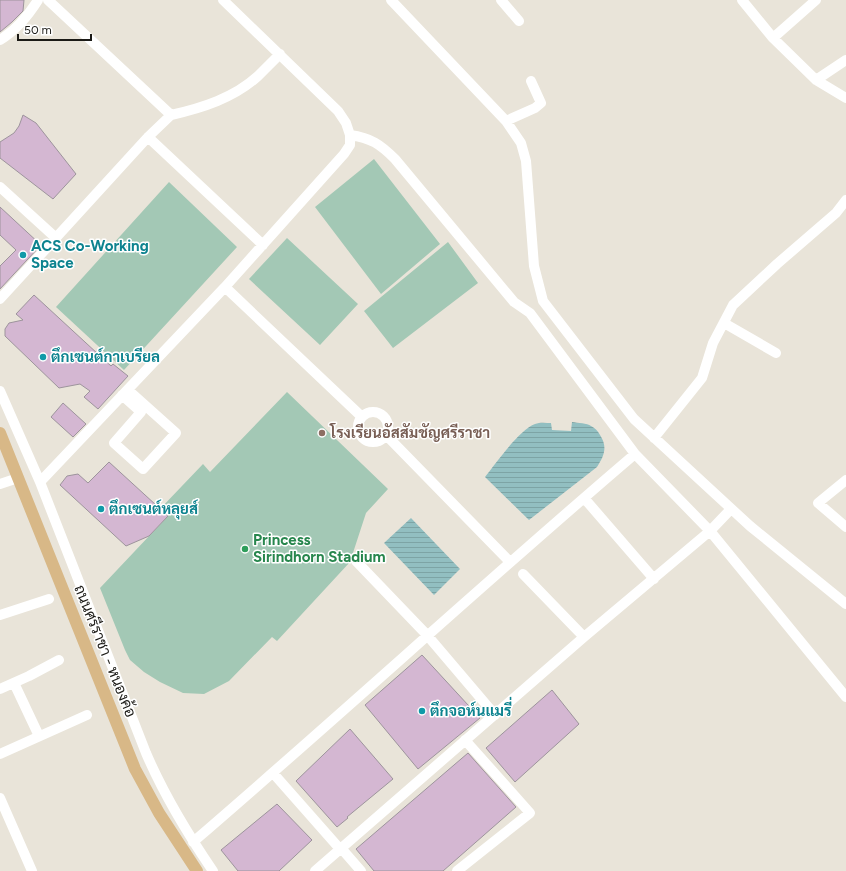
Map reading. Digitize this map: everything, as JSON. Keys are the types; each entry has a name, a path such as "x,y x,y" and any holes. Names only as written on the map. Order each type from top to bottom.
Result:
{"main road":[{"name":"ถนนศรีราชา - หนองค้อ","path":"0,434 135,769 158,813 197,871"}],"street":[{"path":"0,40 10,34 22,23 38,0"},
{"path":"48,0 171,115"},
{"path":"40,482 225,287 344,154 350,145 350,135 346,123 338,111 223,0"},
{"path":"390,0 506,121 521,143 526,161 534,266 543,301 634,419 750,526 846,604"},
{"path":"501,0 519,21"},
{"path":"742,0 774,38 816,80 846,98"},
{"path":"774,38 816,0"},
{"path":"0,299 148,137 171,115 193,110 219,101 234,93 257,77 280,54"},
{"path":"816,80 846,60"},
{"path":"506,121 535,108 541,103 541,100 531,81"},
{"path":"350,135 364,137 374,141 395,159 514,302 530,313 635,454 710,531 846,698"},
{"path":"148,137 263,245"},
{"path":"0,187 56,238"},
{"path":"654,438 702,378 712,343 733,305 776,264 836,213 846,200"},
{"path":"225,287 362,417"},
{"path":"724,323 776,353"},
{"path":"0,391 40,482 158,781 193,842 214,871"},
{"path":"125,393 176,433 143,469 114,443 141,412 125,393"},
{"path":"371,412 384,417 388,426 386,435 378,442 368,442 360,436 358,426 362,417 371,412"},
{"path":"386,435 510,562"},
{"path":"193,842 273,773 510,562 635,454"},
{"path":"0,484 18,478"},
{"path":"846,480 818,503 846,527"},
{"path":"584,498 654,579"},
{"path":"314,871 584,637 710,531 731,509"},
{"path":"356,561 427,635 495,714"},
{"path":"523,574 584,637"},
{"path":"0,615 49,598"},
{"path":"0,689 59,660"},
{"path":"14,683 39,736"},
{"path":"0,754 87,715"},
{"path":"457,871 530,813 465,740"},
{"path":"273,773 361,871"},
{"path":"0,798 32,871"}],"green space":[{"path":"374,159 440,244 381,294 315,207"},
{"path":"169,182 237,247 124,370 56,307"},
{"path":"287,238 358,304 320,345 249,279"},
{"path":"448,242 478,283 393,348 364,311"},
{"name":"Princess Sirindhorn Stadium","path":"287,392 388,489 366,513 350,562 277,641 272,637 229,681 204,694 183,693 160,682 144,672 130,660 100,588 168,516 160,509 203,464 210,472"}],"water":[{"path":"572,422 587,424 597,431 604,444 602,459 597,467 529,520 485,477 515,439 529,427 539,423 551,423 552,430 571,431"},
{"path":"411,518 460,569 434,595 384,543"}],"building":[{"path":"0,0 24,0 23,11 0,32"},
{"path":"23,115 36,123 76,174 53,199 0,158 0,142 14,133 19,126"},
{"path":"0,207 41,245 0,289 0,266 16,250 0,235"},
{"path":"34,295 111,366 113,364 128,376 98,409 84,397 90,391 80,384 59,388 5,336 5,329 9,323 23,320 16,314"},
{"path":"63,403 86,424 73,437 51,417"},
{"path":"109,462 168,516 149,536 126,546 60,485 67,476 78,474 88,483"},
{"name":"ตึกจอห์นแมรี่","path":"422,655 480,718 418,769 365,705"},
{"path":"552,690 579,724 515,782 486,748"},
{"path":"350,729 393,779 337,827 296,781"},
{"path":"468,753 516,807 443,871 374,871 356,849"},
{"path":"277,804 312,840 279,871 238,871 221,850"}],"place":[{"name":"ACS Co-Working Space","path":"23,255"},
{"name":"ตึกเซนต์กาเบรียล","path":"43,357"},
{"name":"โรงเรียนอัสสัมชัญศรีราชา","path":"322,433"},
{"name":"ตึกเซนต์หลุยส์","path":"101,509"},
{"name":"Princess Sirindhorn Stadium","path":"245,549"},
{"name":"ตึกจอห์นแมรี่","path":"422,711"}]}
